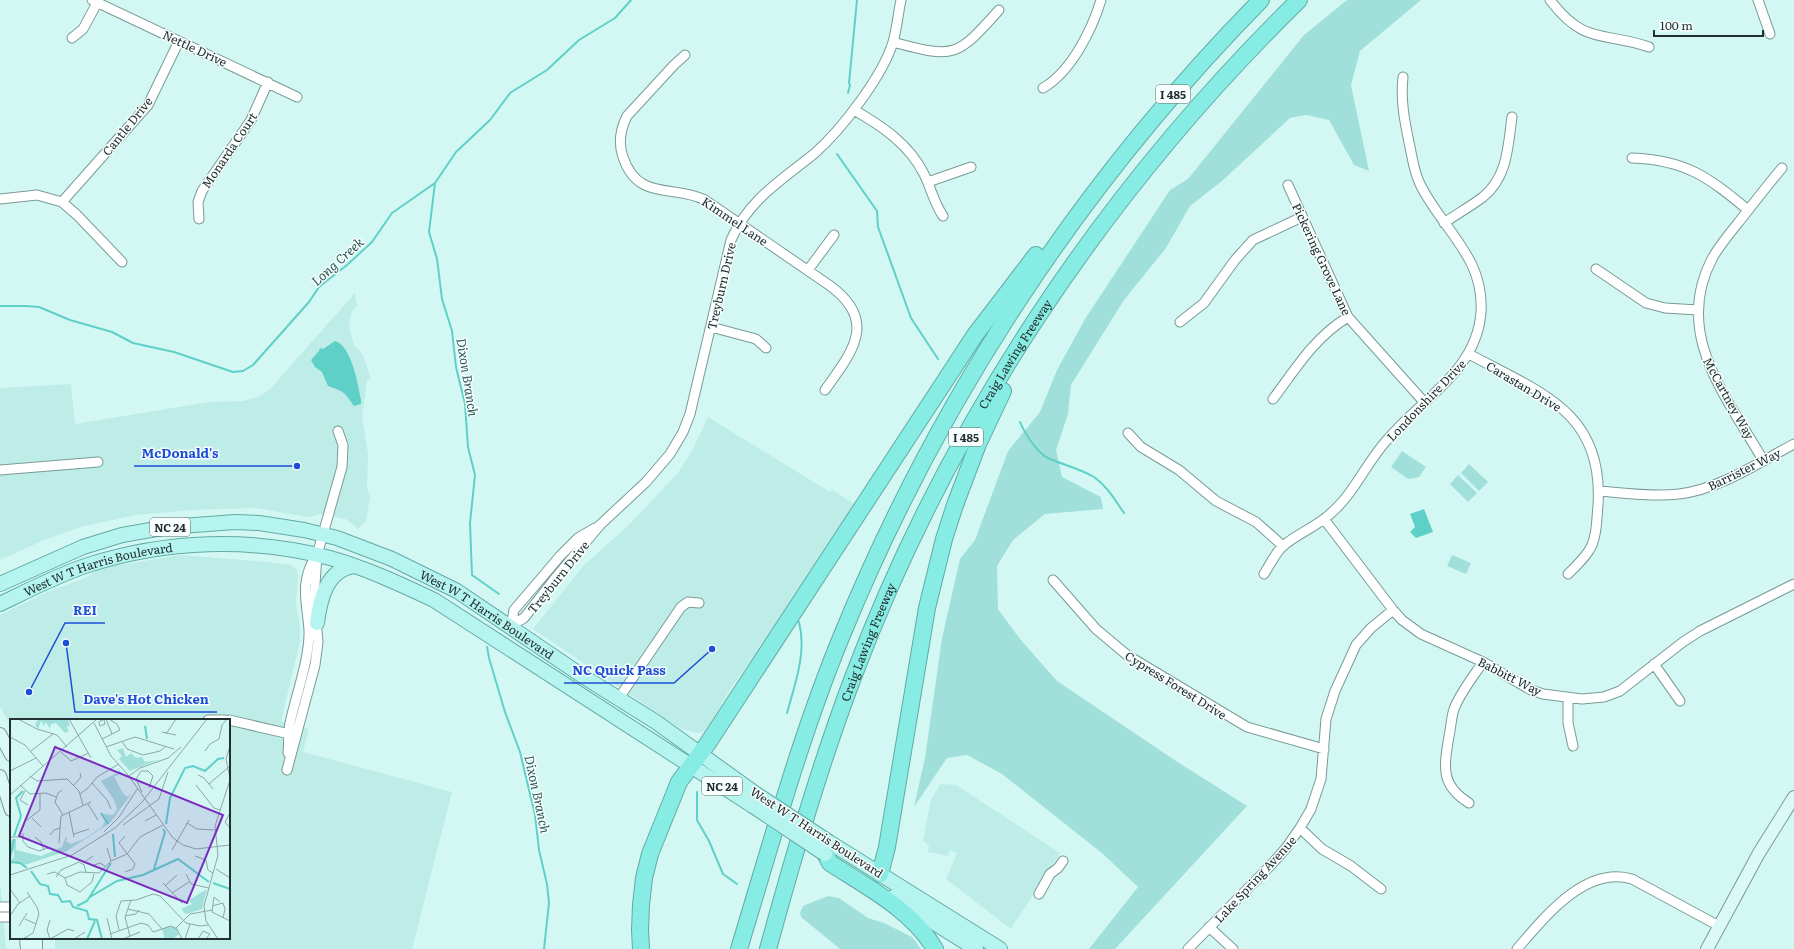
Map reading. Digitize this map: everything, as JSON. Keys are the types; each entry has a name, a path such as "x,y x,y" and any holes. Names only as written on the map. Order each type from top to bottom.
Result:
{"highway":[{"name":"I 485","path":"739,949 796,762 820,690 841,635 874,559 919,467 976,366 1042,262 1092,194 1172,95 1261,0"},
{"name":"Craig Lawing Freeway","path":"768,949 802,827 832,735 853,678 889,591 920,523 956,453 1010,361 1060,284 1122,199 1170,140 1241,58 1298,0"},
{"path":"641,949 641,905 645,872 660,827 679,782 696,759 975,335 1007,291 1050,237 1092,194"},
{"path":"880,874 887,847 927,608 944,539 978,444 1009,380 1060,284"},
{"path":"827,848 830,863 905,914 924,933 935,949"},
{"path":"776,949 782,926 779,910"}],"main road":[{"name":"West W T Harris Boulevard","path":"0,584 83,548 122,535 154,529 235,522 266,524 323,535 370,550 457,591 512,626 581,675 620,698 656,722 696,759"},
{"name":"West W T Harris Boulevard","path":"0,604 62,575 88,565 126,555 169,547 209,544 242,544 317,555 354,566 408,588 441,604 607,712 696,759 754,800 976,949"},
{"path":"317,623 320,602 331,579 342,569 354,566"},
{"path":"441,604 468,609 495,627 502,629 512,626"},
{"path":"0,734 10,753"},
{"path":"0,776 10,807"},
{"path":"1707,949 1758,853 1794,797"},
{"name":"West W T Harris Boulevard","path":"827,848 880,874 1000,949"},
{"path":"26,939 27,949"}],"street":[{"name":"Treyburn Drive","path":"512,626 514,610 560,556 578,538 600,525 646,482 670,454 683,432 690,414 731,240 739,224 766,191 815,153 854,110 880,71 893,42 901,0"},
{"path":"1043,88 1058,76 1077,51 1091,26 1101,0"},
{"path":"1550,0 1566,20 1582,30 1598,37 1649,47"},
{"path":"1758,0 1770,34"},
{"path":"72,38 83,29 94,1"},
{"name":"Nettle Drive","path":"94,1 297,97"},
{"path":"893,42 932,52 945,52 956,49 970,42 1000,10"},
{"name":"Cantle Drive","path":"62,202 148,106 178,41"},
{"name":"Kimmel Lane","path":"685,55 659,80 627,116 622,126 620,137 622,156 631,174 648,187 664,192 697,196 728,215 838,291 848,302 856,324 856,337 852,352 825,390"},
{"name":"Londonshire Drive","path":"1264,574 1283,546 1324,519 1340,506 1386,441 1424,402 1458,371 1469,354 1478,332 1481,312 1481,294 1474,269 1425,193 1416,174 1402,111 1403,77"},
{"name":"Monarda Court","path":"199,219 198,202 202,191 251,120 268,82"},
{"path":"854,110 903,144 914,157 928,182 934,201 943,216"},
{"path":"1444,222 1484,196 1497,181 1505,164 1512,117"},
{"path":"1632,158 1668,162 1692,170 1714,182 1748,210"},
{"path":"928,182 971,167"},
{"name":"McCartney Way","path":"1763,460 1706,359 1699,330 1698,310 1704,280 1714,255 1782,168"},
{"name":"Pickering Grove Lane","path":"1288,185 1348,317 1424,402"},
{"path":"0,199 37,195 62,202 77,215 122,262"},
{"path":"1180,322 1204,303 1235,260 1253,240 1302,217"},
{"path":"808,270 834,235"},
{"path":"1596,269 1638,299 1650,304 1665,308 1698,310"},
{"path":"1274,399 1315,343 1333,326 1348,317"},
{"path":"711,327 756,339 766,348"},
{"name":"Carastan Drive","path":"1469,354 1548,397 1567,412 1580,427 1590,446 1596,466 1599,491 1594,543 1588,554 1568,574"},
{"path":"293,735 290,724 308,648 309,630 304,600 308,571 317,555 344,457 343,445 338,431"},
{"path":"1128,433 1141,447 1179,470 1216,501 1256,522 1283,546"},
{"name":"Barrister Way","path":"1599,491 1665,495 1690,492 1720,483 1794,444"},
{"path":"0,470 98,462"},
{"name":"Babbitt Way","path":"1324,519 1393,610 1402,620 1421,634 1483,662 1531,690 1548,695 1568,698 1595,698 1610,695 1632,682 1700,631 1794,584"},
{"path":"293,735 315,665 318,642 314,599 317,555"},
{"name":"Cypress Forest Drive","path":"1053,580 1096,630 1127,655 1247,727 1324,749"},
{"path":"620,698 681,607 688,602 699,603"},
{"name":"Lake Spring Avenue","path":"1188,949 1282,853 1300,828 1316,796 1323,769 1328,709 1349,658 1363,637 1393,610"},
{"path":"1469,803 1460,798 1451,788 1446,777 1445,760 1454,709 1483,662"},
{"path":"1654,664 1680,700"},
{"path":"1568,698 1568,723 1573,746"},
{"path":"230,720 293,735"},
{"path":"1300,828 1322,849 1351,866 1381,889"},
{"path":"1039,894 1050,874 1061,864"},
{"path":"1517,949 1565,898 1583,886 1610,877 1625,877 1632,879 1719,926"},
{"path":"0,907 10,906"},
{"path":"1209,927 1233,949"}],"shaded area":[{"path":"1347,0 1421,0 1360,51 1351,85 1369,171 1354,165 1329,120 1306,115 1290,118 1222,181 1190,206 1166,248 1124,300 1071,385 1068,414 1056,450 1062,477 1101,497 1103,509 1045,514 1013,540 997,566 998,609 1020,639 1057,681 1176,761 1247,806 1115,949 1089,949 1138,887 1103,854 1002,774 967,755 947,758 914,807 925,758 942,638 960,559 975,540 1008,451 1040,412 1057,370 1085,319 1170,190 1188,179 1304,35"},
{"path":"355,293 357,306 352,311 349,326 354,345 363,355 371,379 367,380 362,417 368,454 367,488 370,497 366,521 358,529 346,519 321,514 308,517 255,508 192,510 135,515 80,527 42,541 0,560 0,388 71,384 75,424 209,402 243,401 258,397 270,389"},
{"path":"335,341 341,344 350,358 356,376 361,404 354,406 344,393 328,386 322,372 315,367 311,360 320,348 323,349"},
{"path":"708,417 830,492 832,490 856,505 780,621 733,685 709,725 702,732 697,733 681,729 533,629 584,565 628,526 677,474 691,453"},
{"path":"1402,451 1426,467 1419,477 1408,479 1391,467"},
{"path":"1469,464 1488,482 1479,491 1461,473"},
{"path":"1458,475 1477,493 1468,502 1450,484"},
{"path":"1424,509 1433,532 1416,538 1410,532 1415,527 1410,514"},
{"path":"180,555 267,562 290,565 297,569 296,603 300,627 300,641 281,721 309,729 303,752 452,792 412,949 55,949 55,939 230,939 230,719 10,719 10,724 0,706 0,615 45,593 87,577 97,570"},
{"path":"1452,555 1471,563 1466,574 1447,566"},
{"path":"940,784 956,785 1060,853 1011,929 946,879 957,853 950,850 948,856 928,852 929,846 923,840 931,800"},
{"path":"0,883 6,949 0,949"},
{"path":"828,896 839,898 868,918 884,923 912,937 921,949 840,949 801,917 800,913 803,906"}],"waterway":[{"name":"Long Creek","path":"0,306 39,307 70,320 112,332 133,343 174,352 233,372 243,371 253,365 309,302 319,287 347,265 372,242 392,213 435,183 456,152 490,120 510,93 547,70 579,40 615,18 631,0"},
{"path":"848,93 850,85 857,0"},
{"path":"837,154 877,211 878,227 911,318 938,359"},
{"name":"Dixon Branch","path":"435,183 429,232 437,259 442,299 452,331 456,367 465,404 468,447 475,475 470,523 472,575 499,594"},
{"path":"1020,422 1031,442 1040,452 1048,458 1083,471 1094,477 1107,489 1124,513"},
{"path":"787,713 801,656 802,645 799,622"},
{"name":"Dixon Branch","path":"487,647 505,712 520,752 535,815 539,850 547,884 549,903 544,949"},
{"path":"697,792 697,820 709,841 723,874 737,884"}],"place":[{"name":"McDonald's","path":"297,466"},
{"name":"Dave's Hot Chicken","path":"66,643"},
{"name":"NC Quick Pass","path":"712,649"},
{"name":"REI","path":"29,692"}]}
